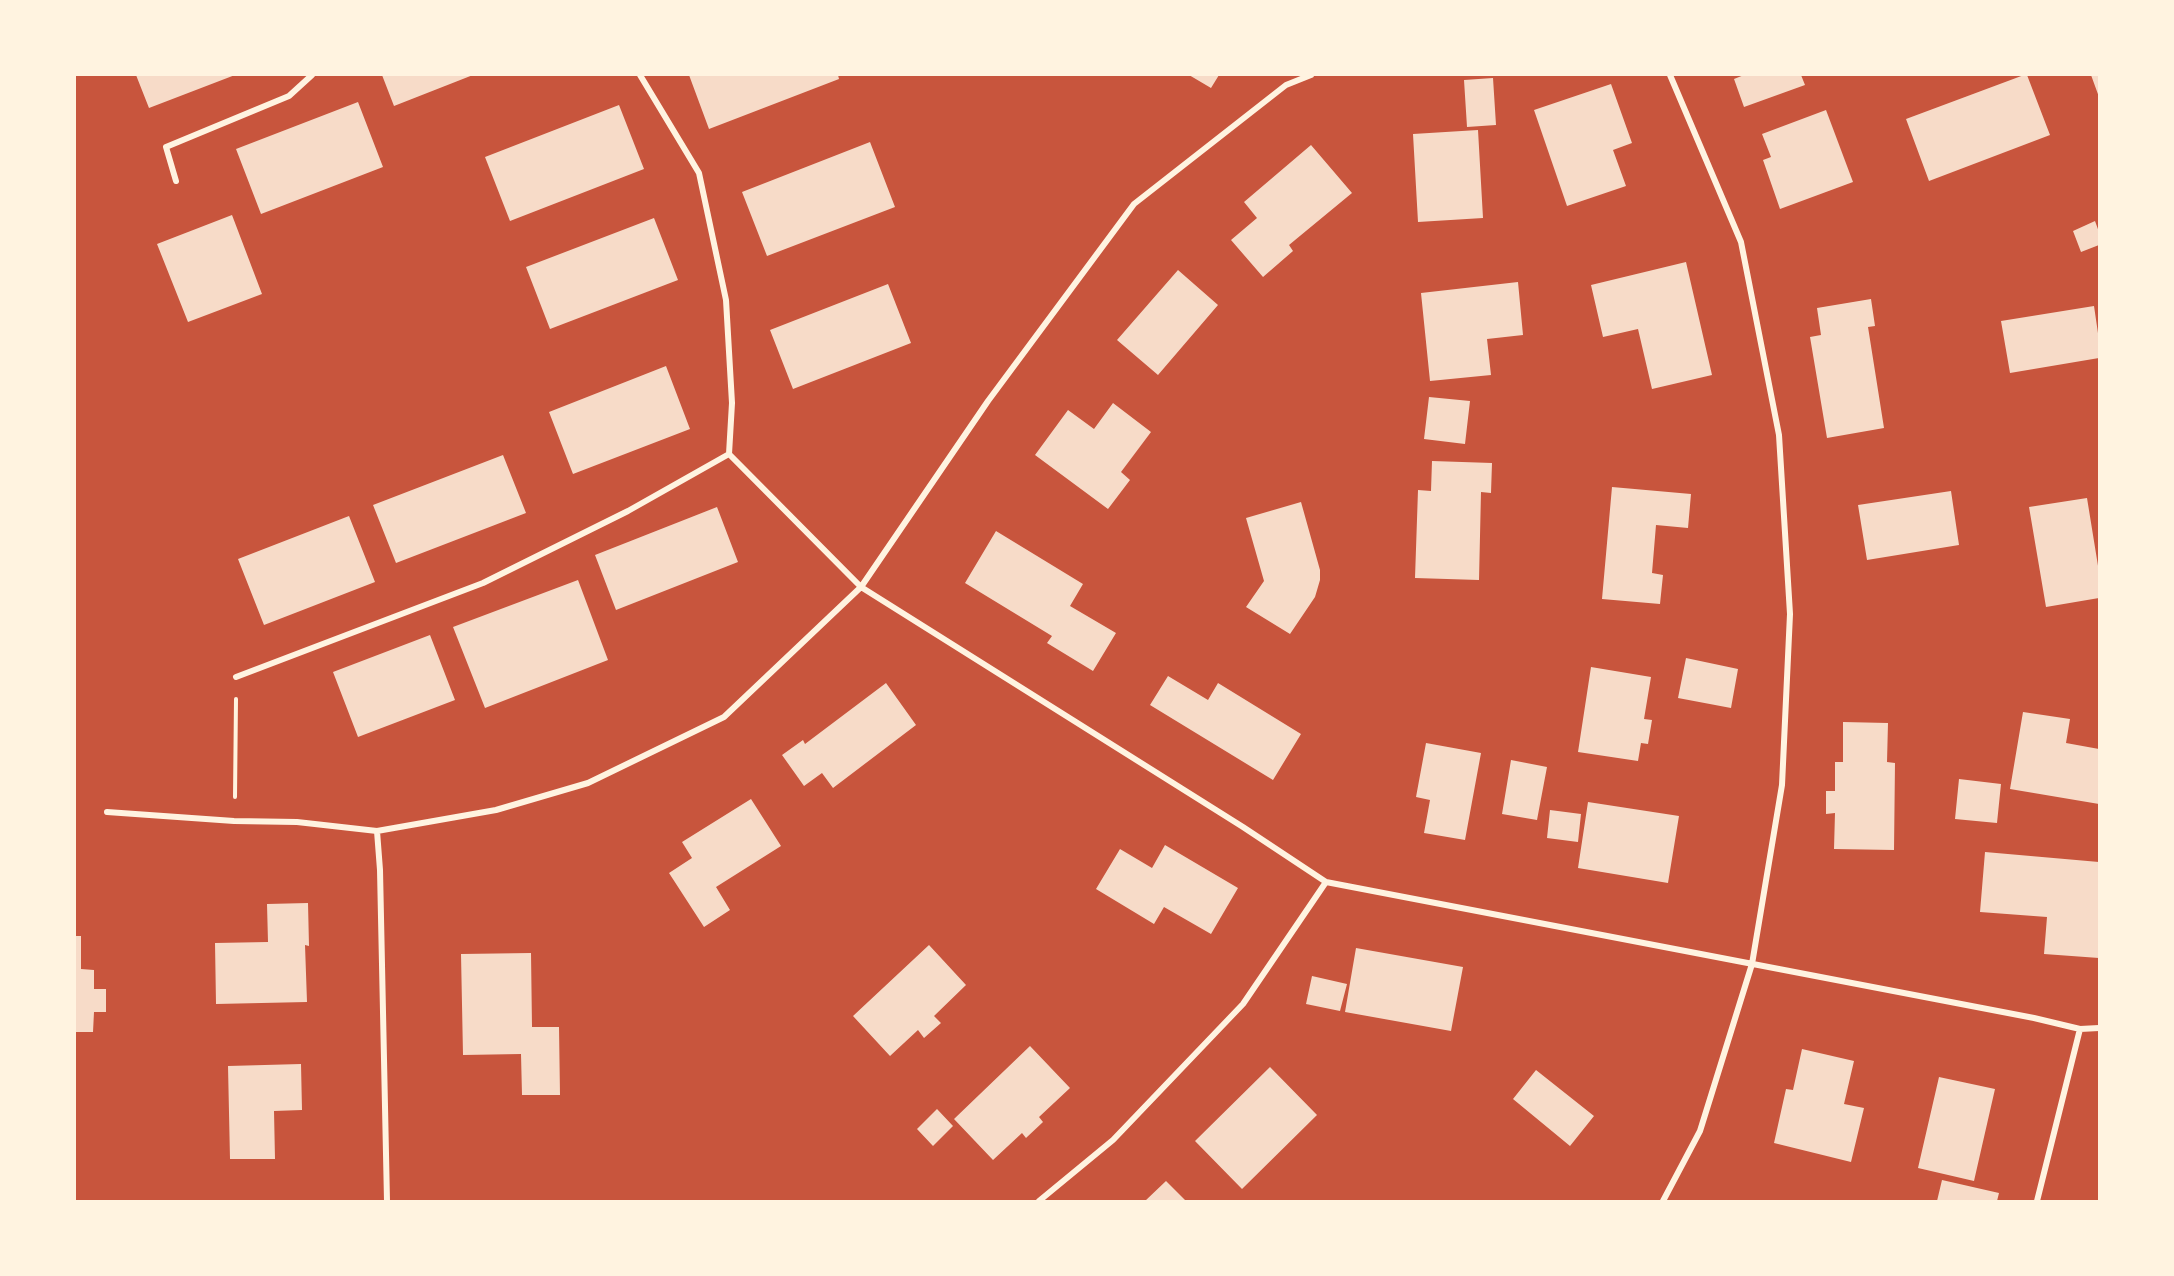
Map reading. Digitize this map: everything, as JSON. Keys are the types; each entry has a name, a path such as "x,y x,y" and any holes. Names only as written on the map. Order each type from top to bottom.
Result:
{"street":[{"path":"176,181 166,147 290,96 312,75"},
{"path":"640,75 699,173 726,300 732,403 729,454 861,587 1243,827 1326,882 2034,1018 2080,1029 2099,1028"},
{"path":"107,812 234,821 297,822 377,831 496,810 588,783 724,717 861,587 988,401 1134,204 1286,85 1311,75"},
{"path":"1664,1201 1700,1131 1752,964 1782,785 1790,614 1779,435 1741,242 1670,75"},
{"path":"236,676 483,583 628,511 729,454"},
{"path":"377,831 380,870 387,1201"},
{"path":"1039,1201 1113,1140 1243,1004 1326,882"},
{"path":"2037,1201 2080,1029"}],"path":[{"path":"234,821 236,676"}],"building":[{"path":"136,75 235,75 149,108"},
{"path":"382,75 473,75 394,106"},
{"path":"689,75 838,75 839,79 709,129"},
{"path":"1189,75 1219,75 1211,88"},
{"path":"1744,75 1801,75 1805,85 1744,107 1734,79"},
{"path":"2027,75 2050,135 1929,181 1906,119"},
{"path":"2091,75 2099,75 2099,97"},
{"path":"1493,78 1496,125 1467,127 1464,80"},
{"path":"1611,84 1632,143 1613,150 1626,186 1567,206 1534,110"},
{"path":"358,102 383,167 261,214 236,149"},
{"path":"619,105 644,169 510,221 485,157"},
{"path":"1826,110 1853,182 1780,209 1763,160 1771,157 1762,134"},
{"path":"1478,130 1483,218 1418,222 1413,134"},
{"path":"870,142 895,207 767,256 742,192"},
{"path":"1311,145 1352,193 1289,245 1293,251 1263,277 1231,240 1257,218 1244,202"},
{"path":"232,215 262,294 188,322 157,244"},
{"path":"654,218 678,280 550,329 526,267"},
{"path":"2095,221 2099,232 2099,245 2081,252 2073,231"},
{"path":"1686,262 1712,375 1652,389 1638,329 1603,337 1591,285"},
{"path":"1178,270 1218,305 1158,375 1117,340"},
{"path":"1518,282 1523,335 1487,339 1491,375 1430,381 1421,293"},
{"path":"888,284 911,343 793,389 770,330"},
{"path":"1871,299 1875,326 1868,327 1884,428 1827,438 1810,337 1821,335 1817,308"},
{"path":"2094,306 2099,358 2010,373 2001,321"},
{"path":"666,366 690,429 573,474 549,412"},
{"path":"1429,397 1470,401 1465,444 1424,439"},
{"path":"1113,403 1151,432 1121,472 1130,480 1108,509 1035,455 1068,410 1094,429"},
{"path":"503,455 526,513 396,563 373,505"},
{"path":"1432,461 1492,463 1491,493 1481,492 1479,580 1415,578 1418,490 1431,491"},
{"path":"1612,487 1691,494 1688,528 1656,525 1652,573 1663,575 1660,604 1602,599"},
{"path":"1951,491 1959,545 1867,560 1858,505"},
{"path":"2087,498 2099,572 2099,598 2046,607 2029,507"},
{"path":"1301,502 1320,570 1320,580 1315,597 1290,634 1246,607 1264,581 1246,518"},
{"path":"717,507 738,562 616,610 595,555"},
{"path":"349,516 375,582 264,625 238,559"},
{"path":"996,531 1083,584 1070,606 1116,633 1093,671 1047,643 1052,636 965,583"},
{"path":"578,580 608,660 485,708 453,627"},
{"path":"430,635 455,700 358,737 333,672"},
{"path":"1686,658 1738,669 1731,708 1678,698"},
{"path":"1591,667 1651,677 1644,719 1652,720 1648,744 1641,743 1638,761 1578,752"},
{"path":"1168,676 1208,700 1218,683 1301,734 1273,780 1150,705"},
{"path":"886,683 916,725 833,788 822,773 804,786 782,755 803,740 805,744"},
{"path":"2023,712 2070,719 2066,743 2099,749 2099,804 2010,789"},
{"path":"1843,722 1888,723 1887,762 1895,763 1894,850 1834,849 1835,813 1826,814 1826,791 1835,791 1835,762 1843,762"},
{"path":"1426,743 1481,753 1465,840 1424,833 1430,800 1416,797"},
{"path":"1511,760 1547,767 1537,820 1502,814"},
{"path":"1959,779 2001,784 1997,823 1955,819"},
{"path":"751,799 781,846 716,887 730,910 704,927 669,873 692,858 682,842"},
{"path":"1588,802 1679,816 1668,883 1578,868"},
{"path":"1550,810 1581,814 1578,842 1547,838"},
{"path":"1165,845 1238,888 1211,934 1164,907 1154,924 1096,889 1120,849 1152,868"},
{"path":"1985,852 2099,862 2099,958 2044,954 2047,917 1980,912"},
{"path":"308,903 309,946 305,945 307,1002 216,1004 215,943 268,942 267,904"},
{"path":"75,936 81,936 81,969 94,970 94,989 106,989 106,1012 94,1012 93,1032 75,1032"},
{"path":"929,945 966,985 934,1016 941,1023 924,1038 918,1030 890,1056 853,1016"},
{"path":"1356,948 1463,967 1451,1031 1345,1012"},
{"path":"531,953 532,1027 559,1027 560,1095 522,1095 521,1054 463,1055 461,954"},
{"path":"1312,976 1347,984 1340,1011 1306,1004"},
{"path":"1030,1046 1070,1088 1039,1117 1043,1122 1026,1138 1022,1133 993,1160 954,1119"},
{"path":"1802,1049 1854,1061 1844,1104 1864,1108 1851,1162 1774,1143 1786,1089 1793,1090"},
{"path":"301,1064 302,1110 274,1111 275,1159 230,1159 228,1066"},
{"path":"1270,1067 1317,1115 1242,1189 1195,1141"},
{"path":"1536,1070 1594,1116 1570,1146 1513,1099"},
{"path":"1939,1077 1995,1089 1974,1181 1918,1168"},
{"path":"937,1109 953,1126 933,1146 917,1129"},
{"path":"1942,1180 1999,1193 1997,1201 1937,1201"},
{"path":"1166,1181 1186,1201 1145,1201"}]}
